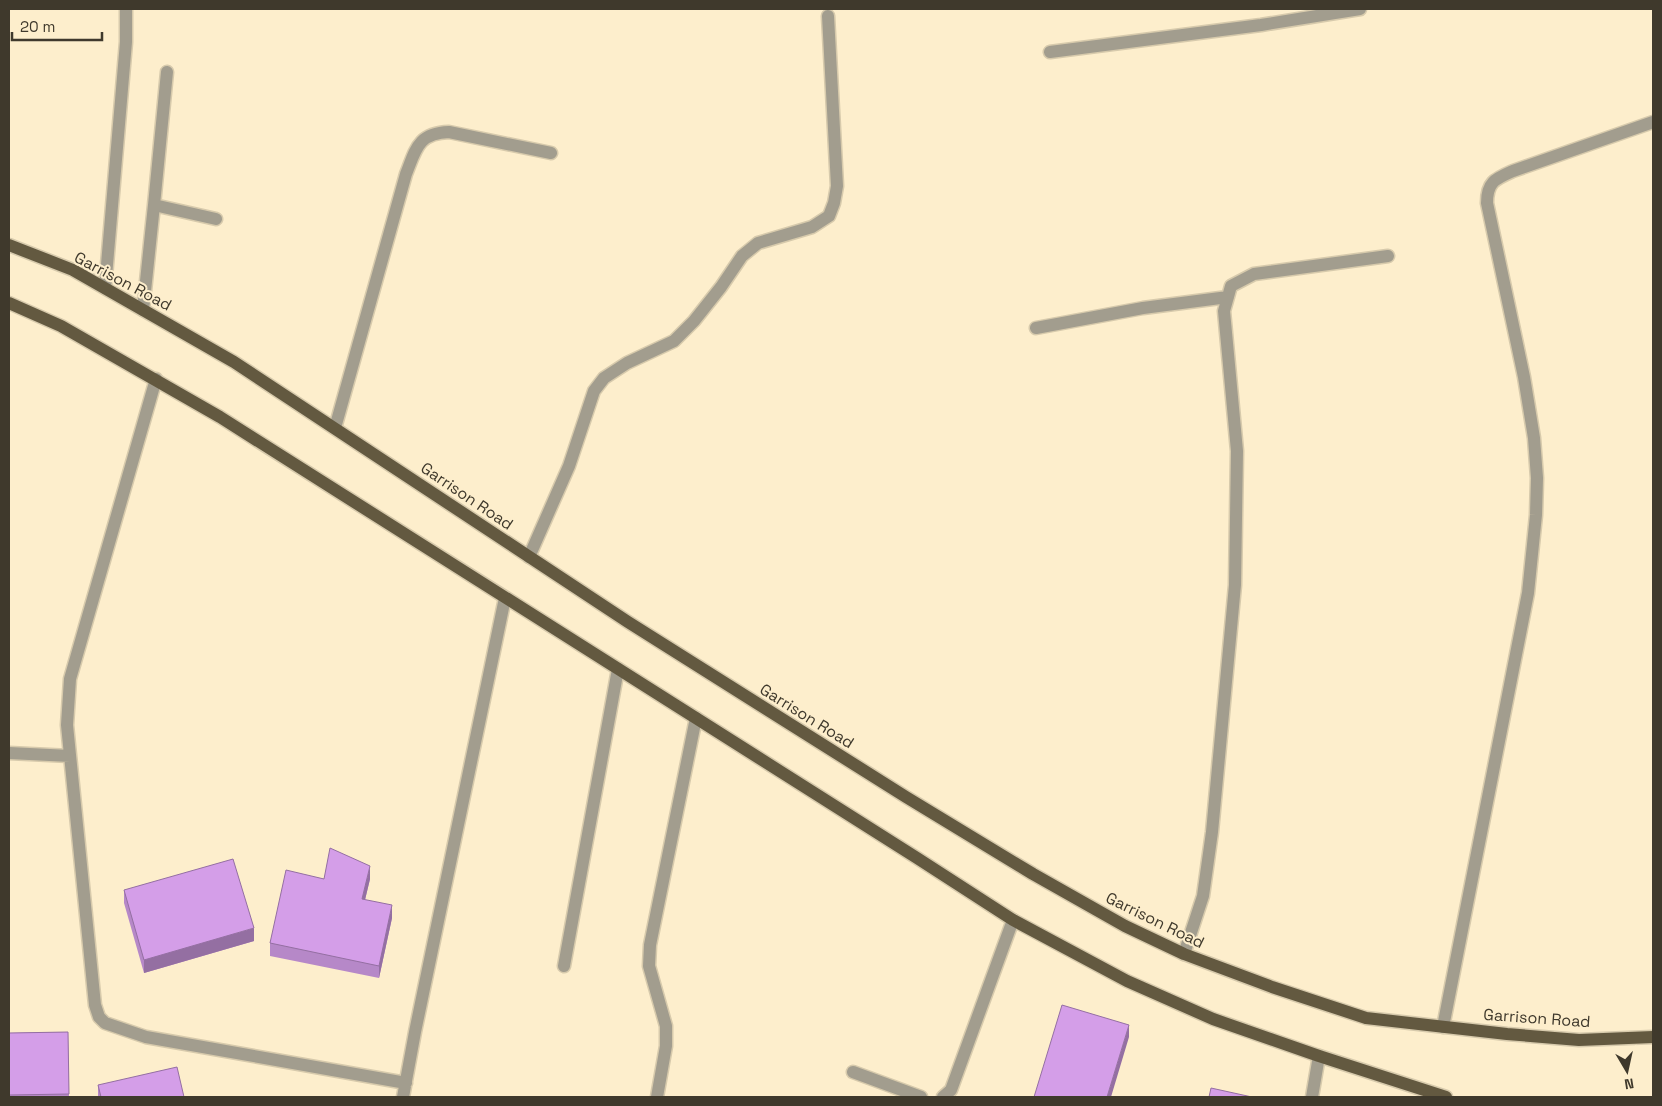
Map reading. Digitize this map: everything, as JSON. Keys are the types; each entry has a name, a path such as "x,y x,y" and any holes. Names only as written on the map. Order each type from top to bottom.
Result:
{"main road":[{"name":"Garrison Road","path":"9,245 73,270 234,362 628,622 906,798 1117,922 1184,954 1272,987 1366,1018 1579,1040 1653,1037"},
{"path":"9,303 61,326 220,417 1013,920 1127,981 1205,1015 1319,1056 1446,1097"}],"street":[{"path":"105,288 126,42 126,9"},
{"path":"1050,52 1261,25 1360,9"},
{"path":"528,557 569,466 594,391 604,378 627,363 674,341 694,321 722,287 742,256 758,243 812,227 829,216 837,186 828,16"},
{"path":"143,310 166,72"},
{"path":"1443,1027 1528,593 1536,515 1537,478 1534,438 1524,377 1487,203 1487,193 1495,180 1513,171 1653,122"},
{"path":"335,428 406,174 416,147 427,136 436,132 449,132 551,153"},
{"path":"154,205 216,219"},
{"path":"1184,954 1203,896 1235,585 1237,451 1224,310 1231,286 1254,274 1388,256"},
{"path":"1036,328 1143,308 1228,297"},
{"path":"156,379 70,679 67,725 95,1005 99,1017 111,1026 146,1037 406,1083"},
{"path":"403,1097 505,598"},
{"path":"564,966 618,669"},
{"path":"657,1097 666,1046 666,1026 649,966 650,945 696,718"},
{"path":"9,753 70,756"},
{"path":"943,1097 951,1090 1013,920"},
{"path":"1312,1097 1319,1056"},
{"path":"853,1072 921,1097"}],"building":[{"path":"330,848 370,866 362,899 392,905 379,966 270,943 286,870 324,879"},
{"path":"233,859 254,928 144,960 124,890"},
{"path":"1062,1005 1129,1025 1107,1097 1034,1097"},
{"path":"68,1032 69,1094 9,1095 9,1033"},
{"path":"177,1067 184,1097 101,1097 98,1085"},
{"path":"1211,1088 1252,1097 1209,1097"}]}
